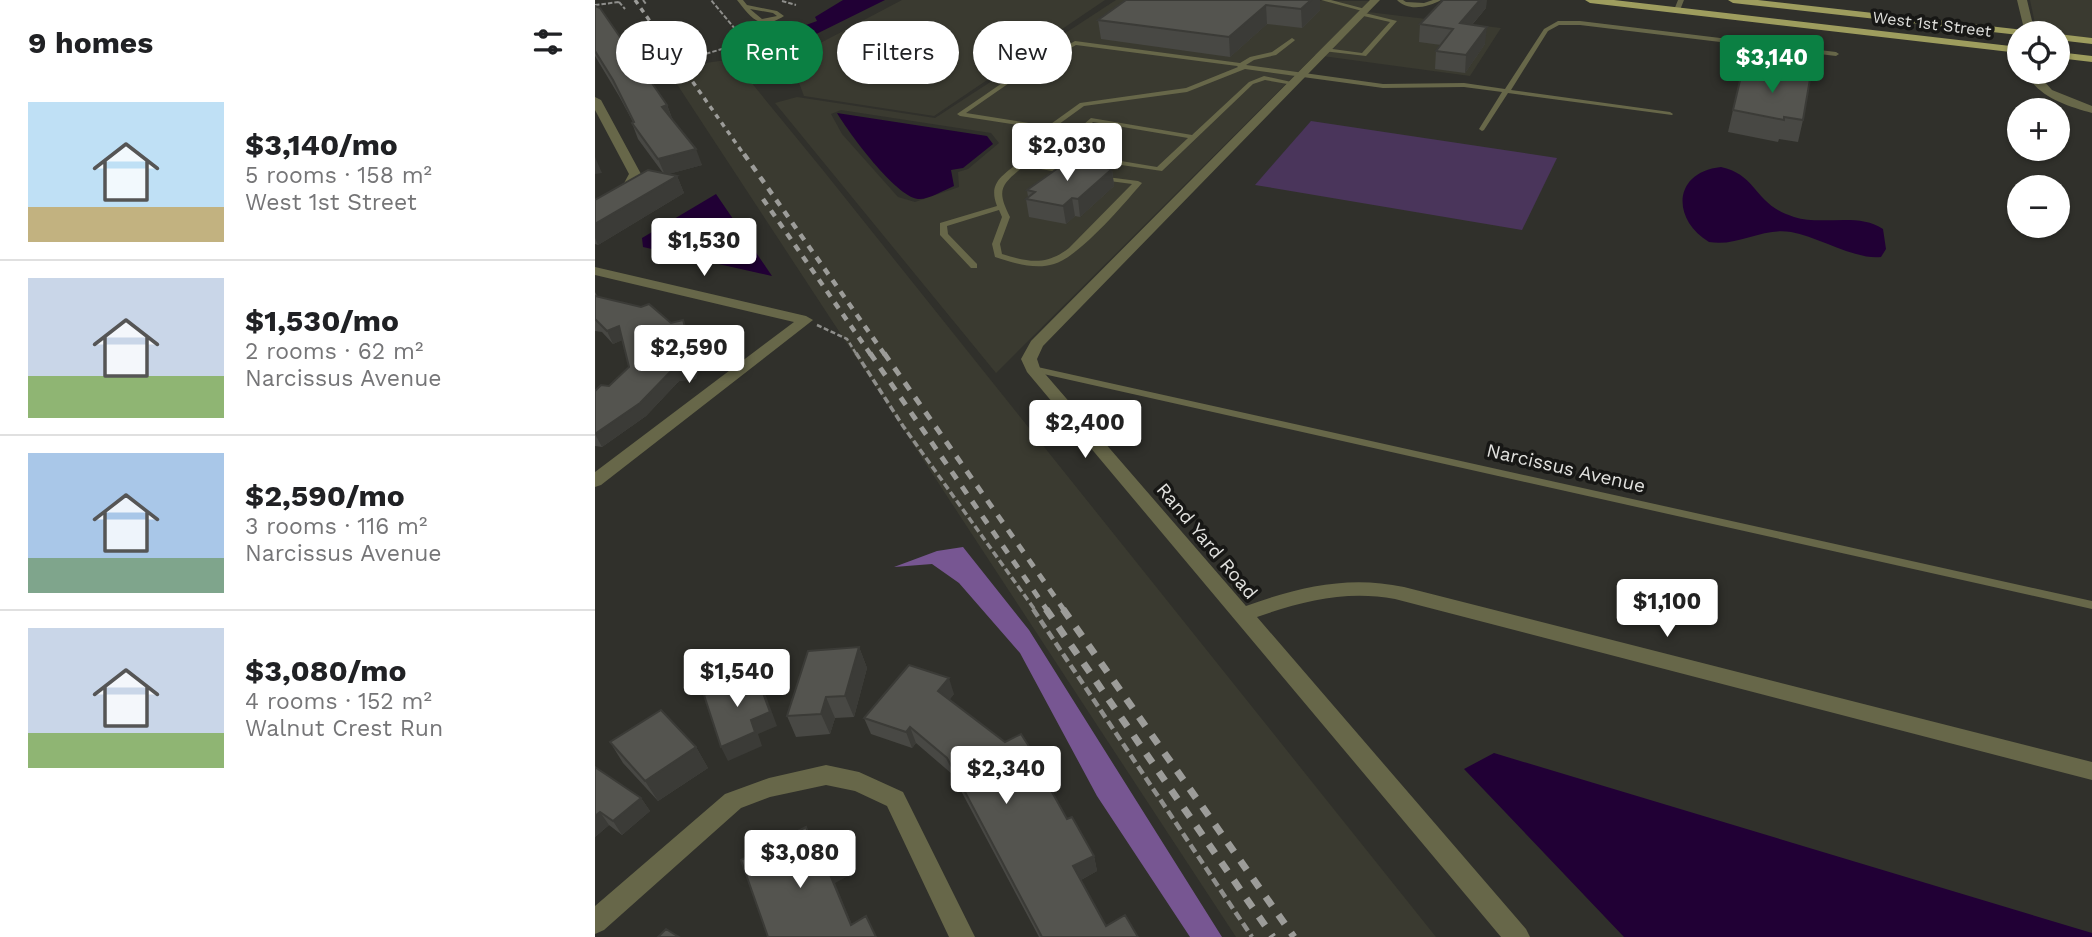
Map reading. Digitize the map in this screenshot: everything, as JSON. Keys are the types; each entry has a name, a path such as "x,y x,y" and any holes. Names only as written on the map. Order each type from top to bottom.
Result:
{"main road":[{"name":"West 1st Street","path":"1590,0 1679,5 2007,48"},
{"name":"West 1st Street","path":"1733,0 2007,31"},
{"path":"2070,38 2092,41"},
{"path":"2070,56 2092,59"}],"street":[{"path":"2022,0 2027,21"},
{"path":"1033,369 1029,359 1036,345 1367,8"},
{"path":"2038,84 2053,94 2092,110"},
{"path":"595,100 635,174 628,187 598,204"},
{"path":"595,271 806,320"},
{"path":"595,481 806,320"},
{"name":"Rand Yard Road","path":"1033,369 1517,937"},
{"path":"1242,615 1292,597 1325,589 1369,588 1438,601 2092,771"},
{"path":"595,922 682,842 733,801 769,788 826,775 859,782 895,799 962,937"}],"lane":[{"path":"740,0 753,19 759,22 781,16 775,12 746,7"},
{"path":"1324,0 1367,8 1394,21 1364,55 1325,50"},
{"path":"1400,0 1413,6 1438,0"},
{"path":"1482,129 1546,30 1558,23 1580,23 1836,54"},
{"path":"1022,164 1020,155 1023,147 1090,102 1187,90 1241,66 1252,58 1274,54 1292,40"},
{"path":"1048,128 960,114 1013,78 1075,43 1241,66 1297,78"},
{"path":"1194,136 1091,120 1057,151 1060,154 1159,169 1251,83 1264,78 1297,78 1383,86 1464,85 1670,114"},
{"path":"1084,175 1022,164 997,184 995,195 1006,217 996,244 998,255 1020,262 1053,262 1064,257 1137,183 1098,177"},
{"path":"974,266 944,235 943,225 1001,207"},
{"name":"Narcissus Avenue","path":"1033,369 2092,606"}],"path":[{"path":"643,0 646,4"},
{"path":"707,54 747,42 711,0"},
{"path":"776,0 796,5"},
{"path":"595,5 619,1 625,9"},
{"path":"806,320 847,339 903,426 1015,581 1252,937"}],"shaded area":[{"path":"843,0 885,0 843,21 837,21 837,24 823,31 823,21 817,21 815,17"},
{"path":"902,0 1105,0 1072,22 973,21 973,84 981,84 934,116 804,96 799,84 823,84 823,42 837,34 837,84 959,84 959,21 862,21"},
{"path":"1116,0 1369,1 1360,11 1501,28 1470,76 1315,55 996,373 775,103 797,97 935,118 987,84 1072,84 1072,29","holes":["841,110 991,133 999,143 968,169 958,172 959,187 915,202 898,197 842,134 831,114"]},
{"path":"2030,0 2092,0 2092,38 2070,36 2070,21 2034,21"},
{"path":"721,61 721,84 752,84 1436,937 1236,937 677,84 707,84 707,63"},
{"path":"837,113 987,136 993,144 963,168 951,170 954,186 918,199 908,195 885,176"},
{"path":"1311,121 1557,158 1522,230 1255,185"},
{"path":"1721,167 1742,176 1771,205 1794,217 1852,220 1873,224 1883,229 1886,249 1881,257 1871,257 1848,252 1802,235 1780,231 1730,242 1709,242 1688,221 1683,209 1683,198 1686,187 1694,178 1705,171"},
{"path":"716,194 772,276 643,247 642,238"},
{"path":"963,547 1029,630 1222,937 1190,937 1097,796 1020,653 959,583 932,564 894,567 937,551"},
{"path":"1494,753 2092,933 2092,937 1624,937 1464,769"}],"building":[{"path":"1126,0 1311,0 1301,9 1266,5 1229,37 1098,20"},
{"path":"1443,0 1480,0 1460,23 1487,27 1466,55 1436,51 1453,29 1420,24"},
{"path":"595,6 600,8 616,31 616,84 652,84 667,105 662,107 696,149 658,159 632,123 634,122 613,80 595,51"},
{"path":"1768,70 1810,79 1803,120 1784,117 1784,120 1733,110 1742,72 1768,73"},
{"path":"1068,161 1112,169 1078,199 1072,198 1063,206 1026,199 1035,192 1027,190"},
{"path":"648,170 677,176 595,224 595,200"},
{"path":"595,296 641,307 649,304 671,323 683,320 691,347 697,346 690,365 674,368 640,403 595,434 595,391 601,385 609,386 629,367 619,326 607,331 595,319"},
{"path":"859,647 845,696 826,697 821,714 787,716 808,651"},
{"path":"909,665 949,678 938,691 1005,742 1021,734 1041,765 1038,767 1067,819 1072,817 1094,856 1073,866 1106,926 1125,915 1138,937 1042,937 947,758 910,727 906,732 864,718"},
{"path":"756,674 770,712 751,720 755,732 721,747 704,695"},
{"path":"661,710 696,747 645,781 610,742"},
{"path":"595,767 641,798 613,821 600,812 595,816"},
{"path":"806,827 813,845 833,834 844,856 826,865 851,925 866,916 876,937 768,937 741,860"},
{"path":"666,929 679,937 658,937"}],"railway":[{"path":"635,0 745,156"},
{"path":"744,154 885,355"},
{"path":"763,199 871,355"},
{"path":"870,353 1047,610"},
{"path":"884,353 1064,610"},
{"path":"1046,609 1273,937"},
{"path":"1063,609 1294,937"}]}
